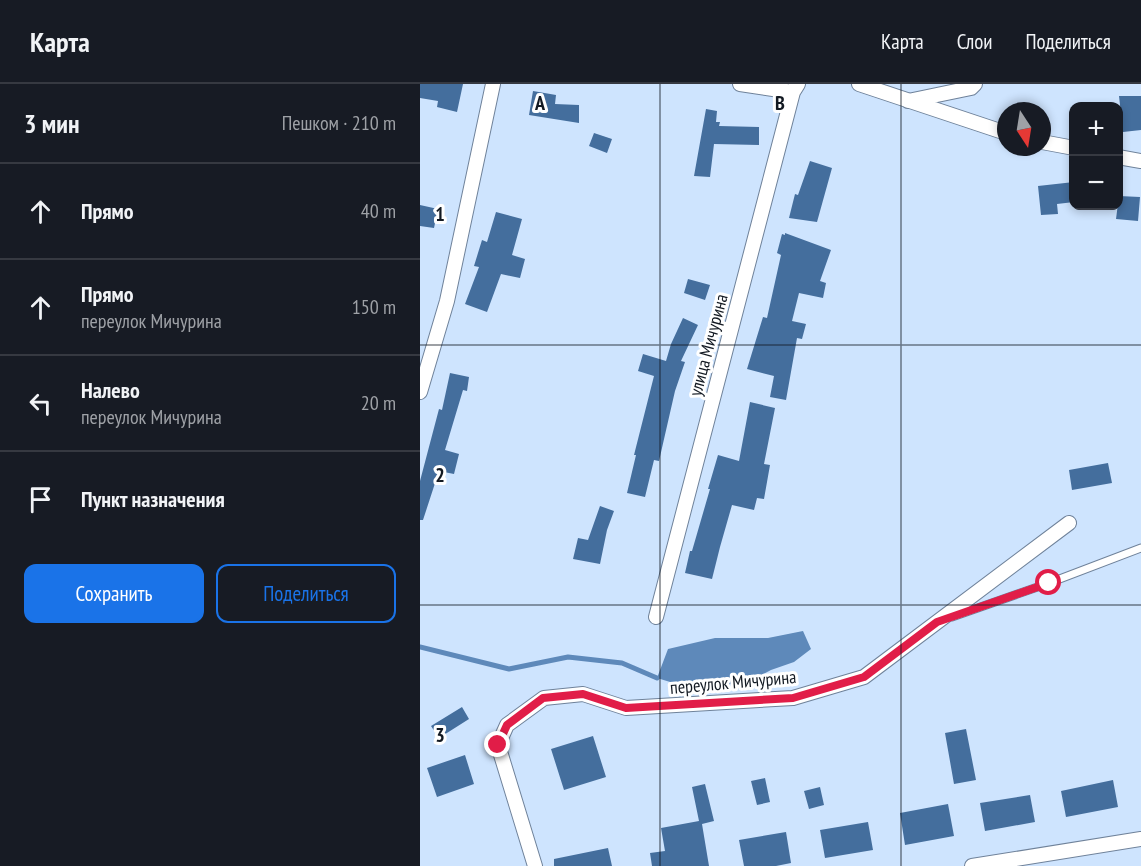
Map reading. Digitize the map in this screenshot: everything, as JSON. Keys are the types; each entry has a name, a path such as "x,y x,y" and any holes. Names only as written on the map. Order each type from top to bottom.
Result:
{"street":[{"path":"420,392 447,302 493,84"},
{"path":"740,84 795,88"},
{"path":"859,84 997,130"},
{"path":"908,101 971,88 975,84"},
{"name":"улица Мичурина","path":"656,617 795,88"},
{"path":"1051,144 1069,147"},
{"path":"1123,158 1141,161"},
{"name":"переулок Мичурина","path":"535,866 498,745 507,725 543,698 583,694 626,708 793,698 864,677 1069,523"},
{"path":"972,866 1141,839"}],"lane":[{"path":"937,622 1141,548"}],"water":[{"path":"803,631 811,649 794,662 771,670 748,682 700,688 657,678 668,649 715,638 768,638"}],"building":[{"path":"420,84 463,84 457,112 437,107 438,101 420,98"},
{"path":"533,91 556,95 555,104 579,105 579,123 529,115"},
{"path":"1119,96 1141,96 1141,130 1123,132 1123,102 1120,102"},
{"path":"706,109 717,111 716,122 720,122 719,126 759,127 759,145 714,144 710,177 694,176"},
{"path":"594,133 612,139 607,153 589,146"},
{"path":"810,161 832,168 817,222 789,218 795,194 798,195"},
{"path":"1069,183 1069,203 1057,204 1058,214 1041,215 1038,186"},
{"path":"1123,196 1140,197 1138,221 1116,219 1117,210 1123,210"},
{"path":"420,205 438,209 434,228 420,226"},
{"path":"496,212 522,219 512,255 525,259 520,278 501,274 487,312 465,304 479,267 474,266 482,240 487,242"},
{"path":"785,233 831,250 820,281 826,283 823,298 799,293 792,321 806,324 802,339 797,338 786,400 770,397 774,376 747,369 763,317 767,318 781,255 777,253 782,234 785,235"},
{"path":"688,279 710,285 705,300 684,293"},
{"path":"683,318 698,325 681,361 685,362 675,391 659,461 654,460 645,497 627,493 654,376 638,371 643,354 666,361"},
{"path":"450,373 469,377 467,391 463,390 445,450 459,454 454,474 439,471 423,520 420,520 420,481 439,409 442,410"},
{"path":"750,402 775,408 764,464 770,465 764,499 757,498 754,510 732,505 712,579 685,573 718,455 739,461"},
{"path":"1108,463 1112,483 1072,490 1069,470"},
{"path":"600,506 614,511 607,530 600,564 573,559 578,538 588,540"},
{"path":"462,707 469,719 439,738 431,726"},
{"path":"966,729 976,780 954,784 945,733"},
{"path":"593,736 606,777 564,790 551,749"},
{"path":"465,755 474,784 437,797 427,768"},
{"path":"765,778 770,802 757,805 751,781"},
{"path":"1113,780 1118,807 1066,817 1061,791"},
{"path":"705,784 714,821 702,824 709,866 652,866 650,853 665,851 661,828 699,821 692,787"},
{"path":"820,787 824,805 809,809 804,791"},
{"path":"1030,795 1035,822 985,831 980,803"},
{"path":"948,804 954,836 905,845 900,813"},
{"path":"868,822 873,850 825,858 820,830"},
{"path":"786,832 791,863 776,866 744,866 739,840"},
{"path":"608,848 612,866 554,866 554,859"}],"waterway":[{"path":"420,647 509,669 568,657 622,663 657,678"}],"route":[{"path":"498,745 507,725 543,698 583,694 626,708 793,698 864,677 937,622 1049,583"}]}
